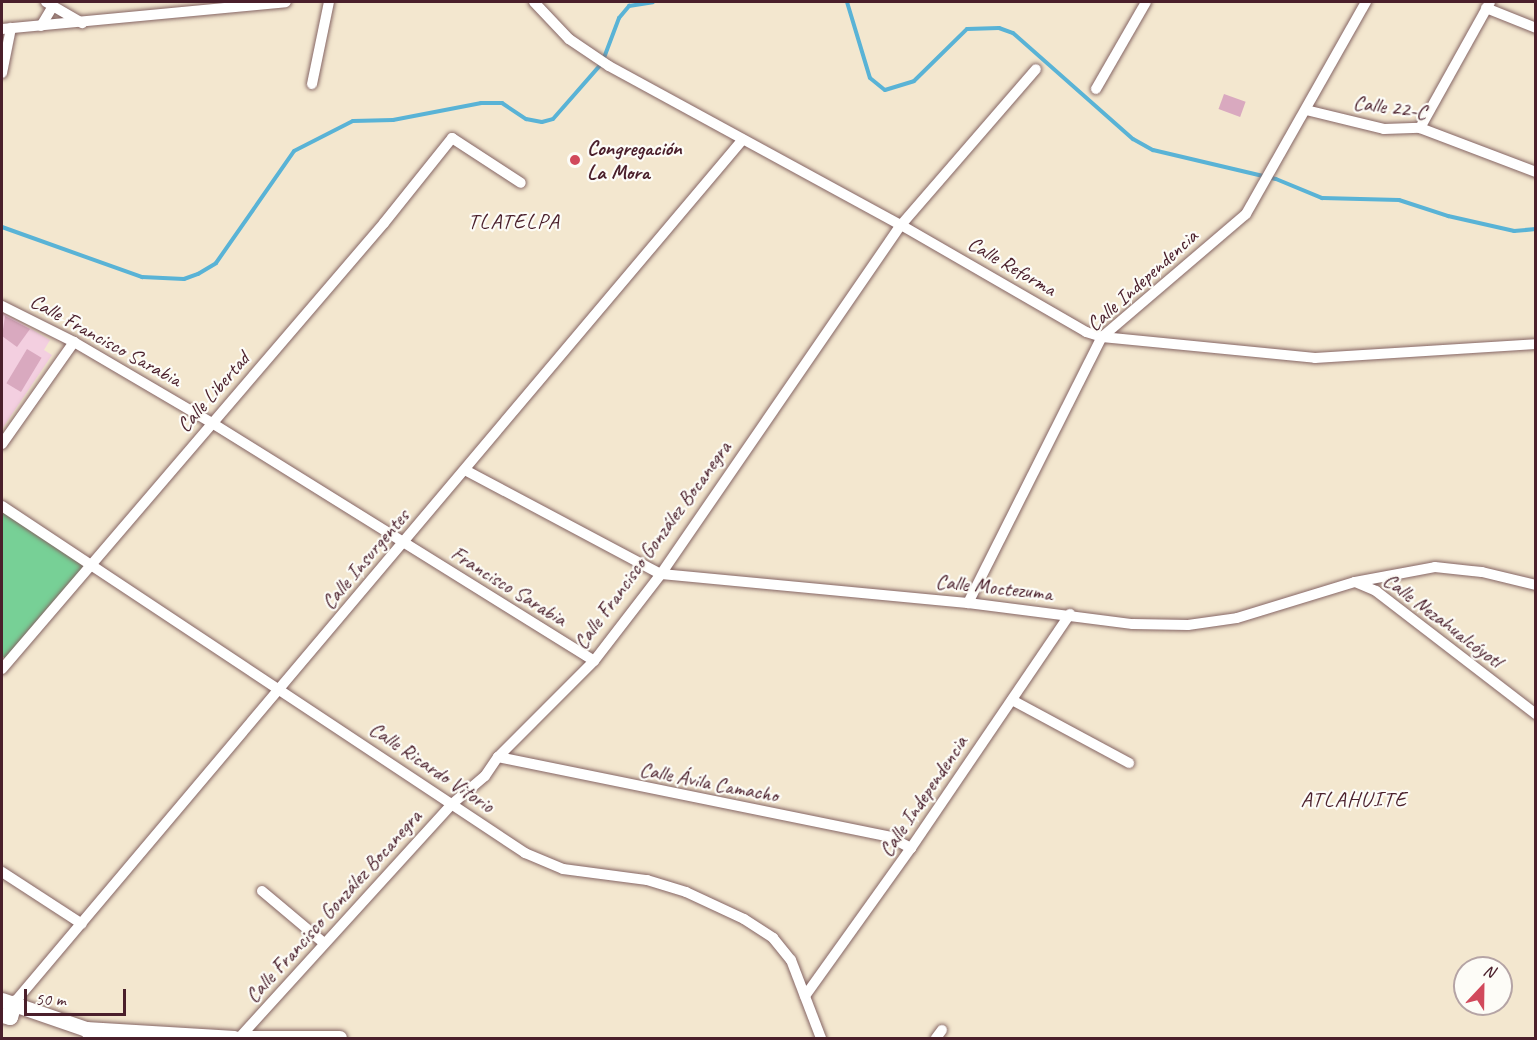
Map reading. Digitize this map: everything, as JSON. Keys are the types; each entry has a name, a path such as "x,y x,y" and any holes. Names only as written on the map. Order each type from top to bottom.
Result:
{"main road":[{"path":"2,1015 10,1017 8,1001 90,1034"}],"street":[{"path":"2,73 6,29 82,23 224,5 278,2"},
{"path":"312,84 329,2"},
{"name":"Calle Reforma","path":"534,2 569,39 609,66 901,225 1086,332 1102,336 1315,358 1536,344"},
{"path":"1096,89 1146,2"},
{"name":"Calle Independencia","path":"968,603 1102,336 1246,214 1274,170 1366,2"},
{"path":"41,26 49,4 82,23"},
{"path":"1420,128 1488,5 1536,28"},
{"name":"Calle Francisco González Bocanegra","path":"237,1038 452,804 485,776 498,757 594,661 661,574 901,225 1036,69"},
{"name":"Calle 22-C","path":"1306,110 1384,129 1420,128 1536,172"},
{"name":"Calle Libertad","path":"2,669 452,138 521,183"},
{"name":"Calle Insurgentes","path":"8,1001 82,924 743,139"},
{"name":"Calle Francisco Sarabia","path":"2,306 74,342 212,423 404,544"},
{"path":"2,444 74,342"},
{"name":"Calle Moctezuma","path":"465,470 661,574 968,603 1070,614 1133,624 1188,625 1237,618 1355,582 1435,567 1482,572 1536,585"},
{"name":"Calle Ricardo Vitorio","path":"2,506 452,804 544,862 647,880 686,892 744,919 773,938 790,960 821,1038"},
{"name":"Francisco Sarabia","path":"404,544 594,661"},
{"name":"Calle Nezahualcóyotl","path":"1355,582 1376,591 1536,714"},
{"name":"Calle Independencia","path":"805,996 912,848 1070,614"},
{"path":"1012,700 1129,763"},
{"name":"Calle Ávila Camacho","path":"498,757 890,837 912,848"},
{"path":"2,872 82,924"},
{"path":"262,891 324,943"},
{"path":"90,1034 237,1038"},
{"path":"246,1038 340,1038"}],"shaded area":[{"path":"2,312 50,340 44,350 52,355 2,429"}],"green space":[{"path":"2,505 90,562 7,660 2,656"}],"building":[{"path":"1224,94 1246,102 1240,117 1219,109"},
{"path":"5,316 30,329 17,347 2,336"},
{"path":"27,349 42,358 21,392 6,383"}],"waterway":[{"path":"2,227 142,277 184,279 216,263 294,151 353,121 393,120 481,103 502,103 526,119 542,122 553,119 602,63 619,18 629,6 653,2"},
{"path":"847,2 870,78 885,90 914,81 967,29 999,28 1013,33 1133,139 1153,150 1276,179 1322,198 1399,200 1448,216 1514,231 1536,229"}],"place":[{"name":"Congregación La Mora","path":"575,160"}],"district":[{"name":"TLATELPA","path":"514,222"},
{"name":"ATLAHUITE","path":"1354,800"}]}
